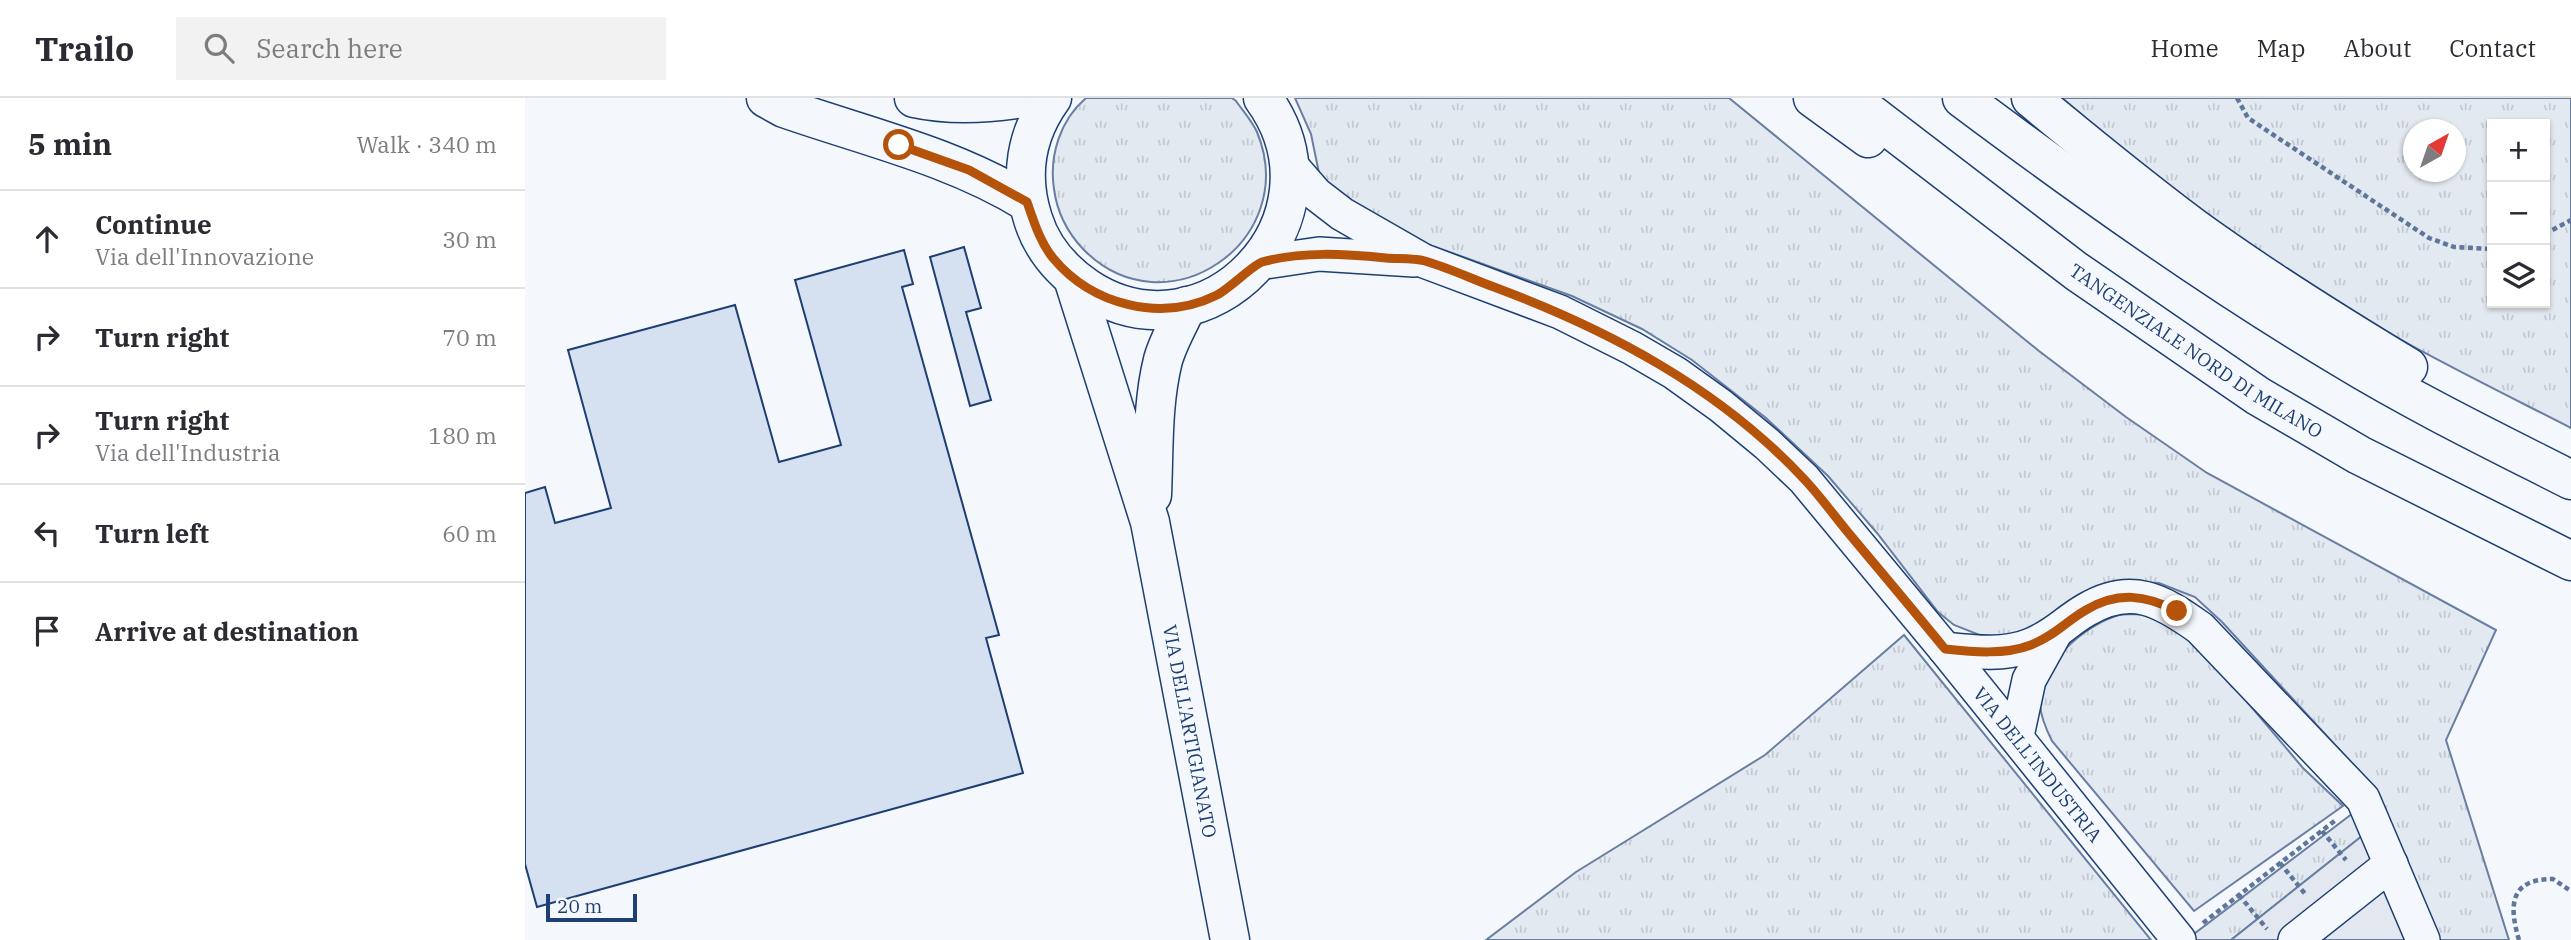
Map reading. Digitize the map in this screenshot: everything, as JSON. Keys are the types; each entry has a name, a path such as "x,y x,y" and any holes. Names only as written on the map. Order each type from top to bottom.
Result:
{"main road":[{"path":"766,98 784,108 950,162 1001,186 1027,202"},
{"path":"914,98 940,104 988,103 1023,98"},
{"path":"1052,98 1040,114 1029,142 1025,172 1027,202 1037,231 1047,248 1073,278 1098,295 1127,305 1157,309 1187,306 1216,296 1238,282 1258,263 1273,241 1284,216 1289,190 1289,163 1284,137 1273,112 1263,98"},
{"path":"1813,98 1849,126 2075,271"},
{"name":"TANGENZIALE NORD DI MILANO","path":"1850,98 2075,271 2258,396 2336,442 2571,561"},
{"path":"1962,98 2067,176 2253,304 2426,406 2571,480"},
{"path":"2031,98 2134,182 2266,278 2416,372 2571,460"},
{"name":"VIA DELL'ARTIGIANATO","path":"1073,278 1150,522 1230,940"},
{"name":"VIA DELL'ARTIGIANATO","path":"1150,522 1156,403 1160,377 1164,358 1187,306"}],"street":[{"name":"VIA DELL'INDUSTRIA","path":"1289,163 1316,194 1342,214 1424,261 1560,312 1649,358 1721,406 1804,479 2017,736 2147,900 2187,934"},
{"name":"VIA DELL'INDUSTRIA","path":"1258,263 1319,254 1424,261"},
{"path":"1945,649 1979,653 2028,646 2054,635 2085,610 2114,597 2135,596 2168,606 2200,628 2363,799 2422,937"},
{"path":"2017,736 2029,680 2054,635"},
{"path":"2282,935 2391,864"}],"path":[{"path":"2237,98 2248,118 2429,238 2454,247 2487,249"},
{"path":"2550,231 2571,220"},
{"path":"2187,934 2363,799"},
{"path":"2519,940 2512,915 2514,899 2520,889 2529,882 2553,879 2571,891"},
{"path":"2239,895 2282,935"}],"green space":[{"path":"1086,98 1232,98 1236,101 1257,132 1266,172 1260,208 1244,239 1218,263 1186,278 1152,282 1116,273 1083,249 1060,214 1055,197 1053,164 1063,128"},
{"path":"1295,98 1729,98 2039,351 2126,417 2207,473 2496,630 2446,740 2509,940 2434,940 2371,784 2222,622 2195,597 2159,583 2132,582 2032,633 1992,640 1954,625 1938,612 1877,533 1828,476 1766,418 1692,360 1642,329 1572,296 1402,235 1321,183 1311,134"},
{"path":"2062,98 2571,98 2571,428 2405,342 2340,305 2213,219"},
{"path":"2141,614 2188,632 2303,768 2343,806 2194,911 2052,741 2040,705 2041,690 2047,675 2078,637 2105,620 2119,615"},
{"path":"1904,635 2151,940 1486,940 1576,872 1765,755"},
{"path":"2357,810 2367,832 2231,940 2186,940"}],"shaded area":[{"path":"2367,832 2411,940 2231,940"}],"building":[{"path":"964,247 981,308 966,312 991,400 970,406 930,257"},
{"path":"904,250 913,284 902,287 999,635 986,638 1023,773 537,907 525,864 525,493 545,487 555,523 611,508 568,350 735,305 779,462 841,445 795,280"}],"route":[{"path":"899,145 969,170 1027,202 1037,231 1052,257 1073,278 1098,295 1127,305 1157,309 1187,306 1216,296 1238,282 1258,263 1319,254 1424,261 1560,312 1675,373 1767,444 1804,479 1945,649 1979,653 2028,646 2054,635 2085,610 2114,597 2135,596 2158,601 2177,611"}]}
